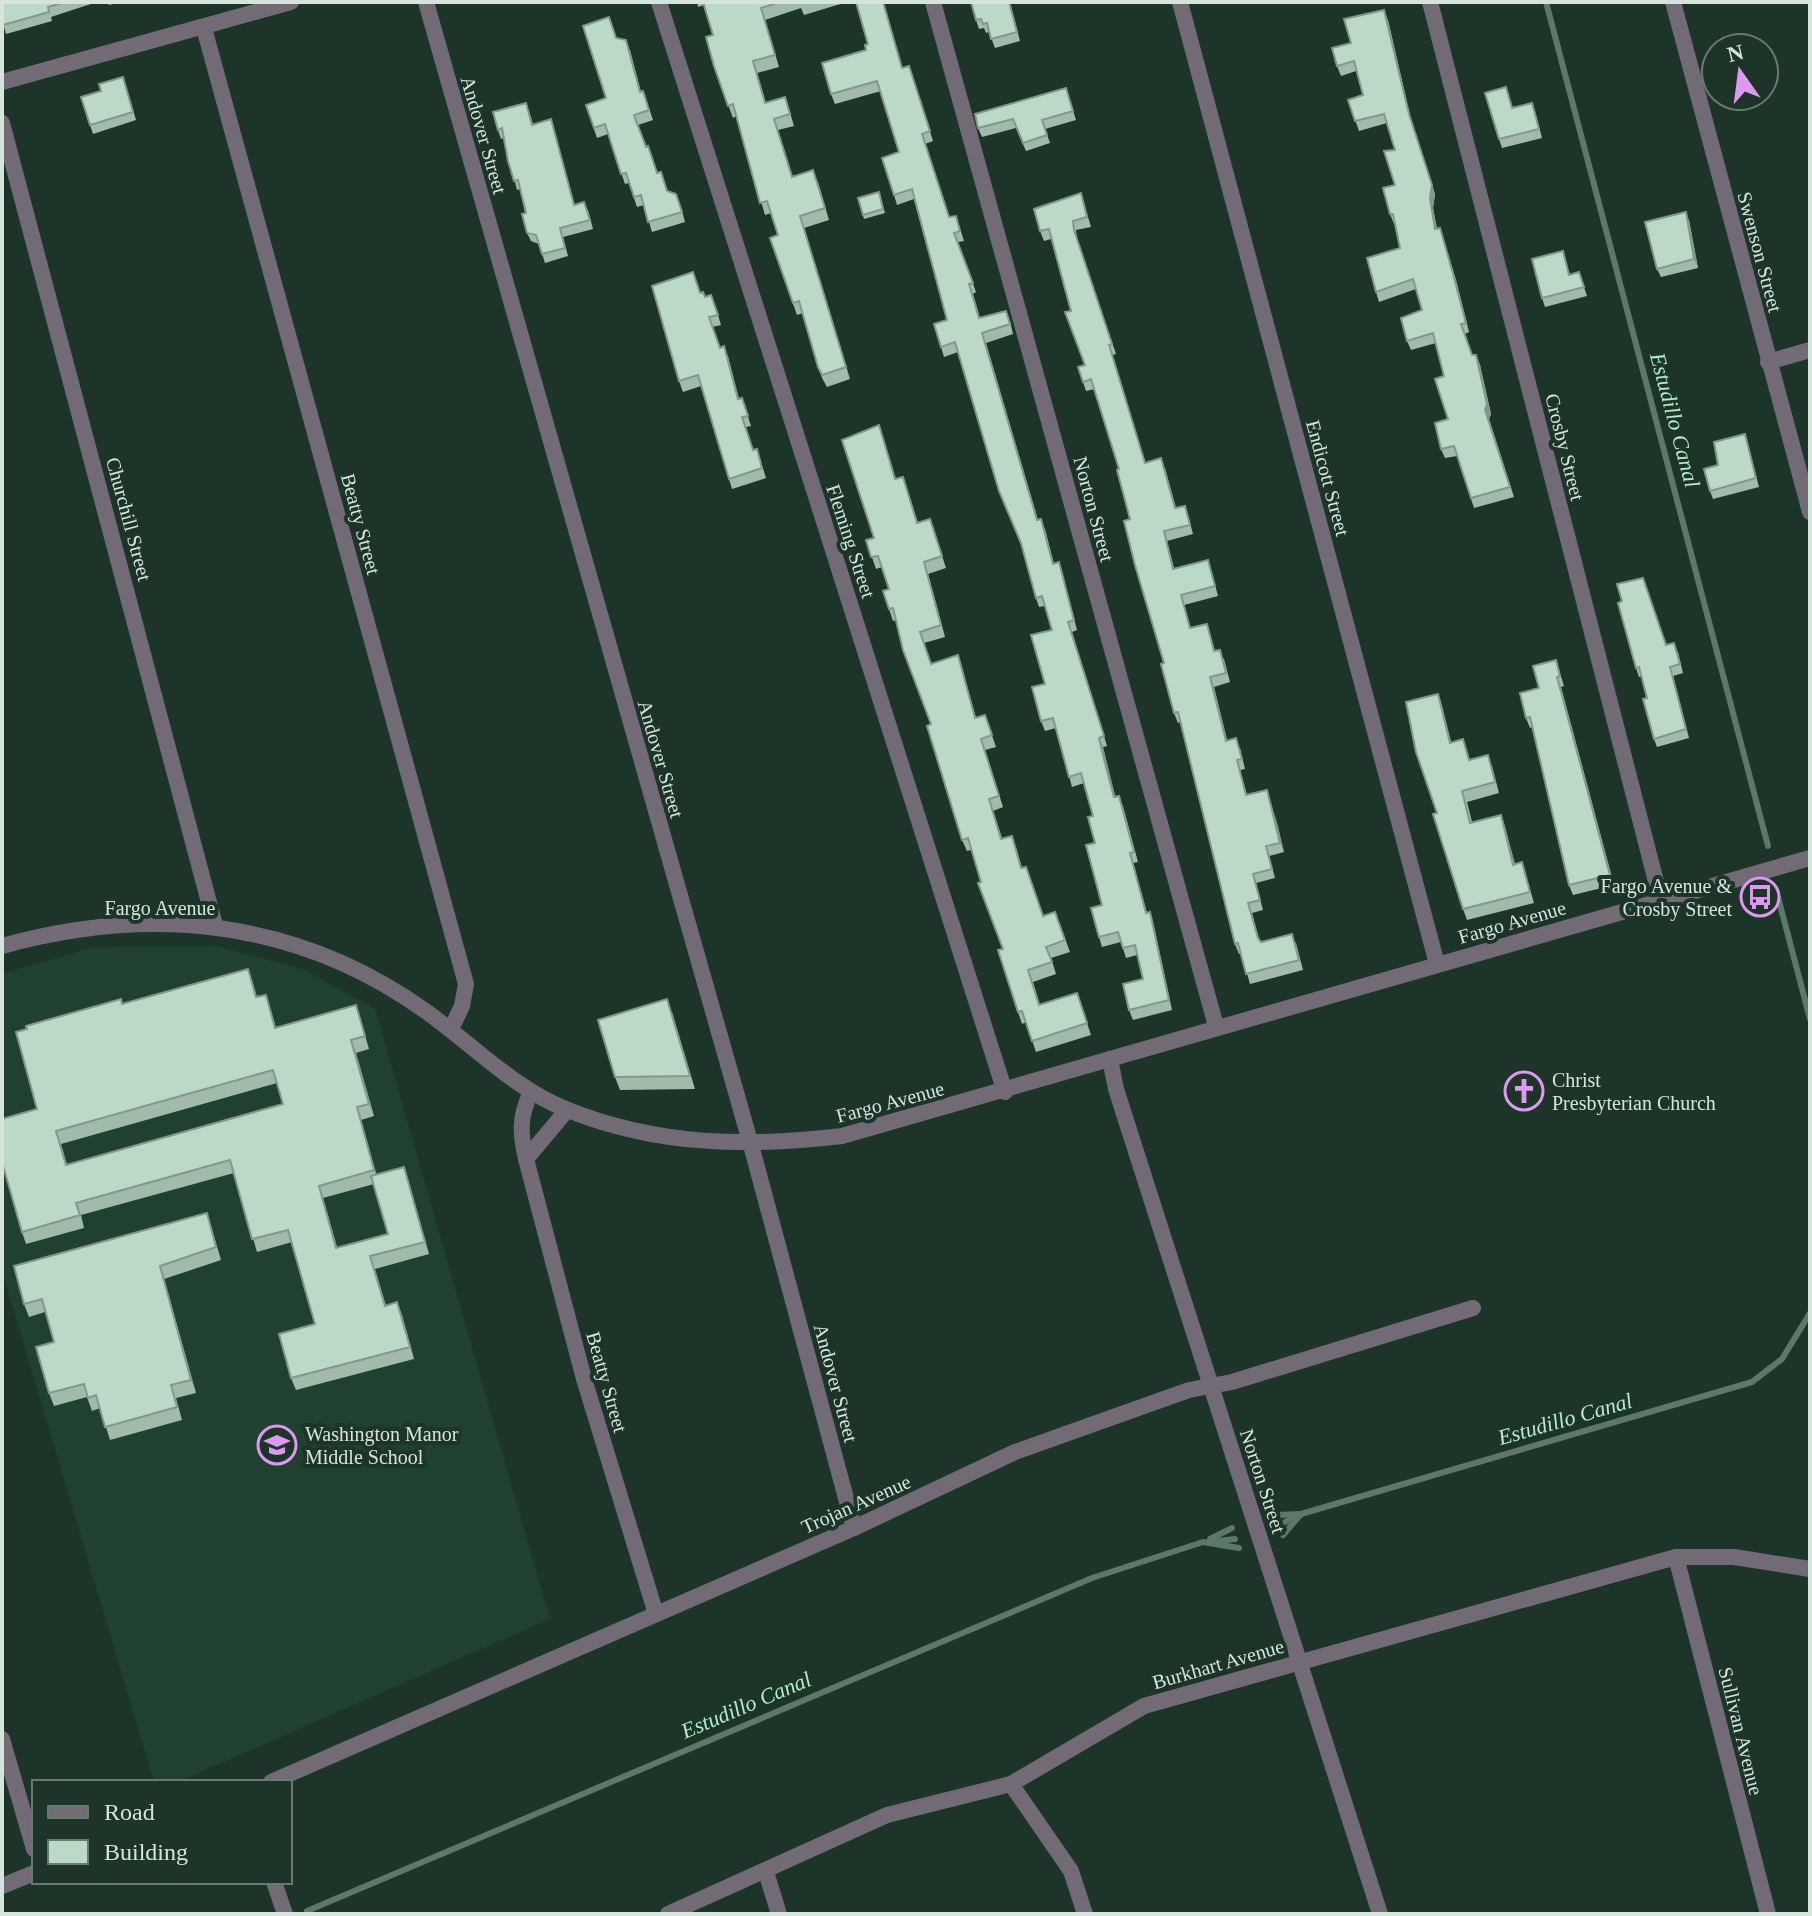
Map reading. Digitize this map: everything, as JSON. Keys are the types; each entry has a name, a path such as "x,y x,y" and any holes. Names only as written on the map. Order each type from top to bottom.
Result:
{"street":[{"path":"2,82 204,28 266,5 291,2"},
{"name":"Andover Street","path":"426,2 751,1145 854,1528"},
{"name":"Fleming Street","path":"659,2 1005,1092"},
{"name":"Norton Street","path":"933,2 1216,1026"},
{"name":"Endicott Street","path":"1180,2 1437,964"},
{"name":"Crosby Street","path":"1430,2 1661,901"},
{"name":"Swenson Street","path":"1673,2 1810,512"},
{"name":"Beatty Street","path":"204,28 466,984 462,1006 451,1029"},
{"name":"Churchill Street","path":"2,123 215,925"},
{"path":"1768,362 1810,350"},
{"name":"Fargo Avenue","path":"3,940 112,926 215,925 290,942 335,958 392,988 451,1029 531,1092 567,1110 629,1130 690,1141 751,1145 842,1136 1005,1092 1216,1026 1810,858"},
{"name":"Norton Street","path":"1110,1059 1116,1089 1380,1914"},
{"name":"Beatty Street","path":"531,1092 521,1113 520,1133 526,1159 584,1379 656,1614"},
{"path":"526,1159 567,1110"},
{"name":"Trojan Avenue","path":"276,1780 854,1528 1015,1452 1210,1385 1232,1382 1473,1308"},
{"name":"Burkhart Avenue","path":"668,1914 887,1815 1011,1784 1144,1706 1676,1557 1734,1557 1810,1569"},
{"name":"Sullivan Avenue","path":"1676,1557 1768,1914"},
{"path":"2,1739 32,1842"},
{"path":"1011,1784 1071,1871 1085,1914"},
{"path":"766,1872 779,1914"},
{"path":"2,1886 32,1874"},
{"path":"275,1884 285,1914"}],"shaded area":[{"name":"Washington Manor Middle School","path":"217,946 305,970 375,1009 550,1619 183,1780 153,1780 2,1271 2,974 94,947"}],"building":[{"path":"2,2 65,2 48,7 49,12 3,25"},
{"path":"703,2 780,2 761,8 775,55 753,61 765,103 785,97 790,114 774,119 792,177 813,170 825,208 800,216 846,367 822,375 818,367 799,301 793,303 770,238 778,235 767,201 760,203 733,104 728,106 714,66 706,37 713,35"},
{"path":"856,2 883,2 902,68 909,66 930,131 922,134 949,217 956,216 960,231 954,233 973,283 969,284 979,318 1006,311 1010,324 982,333 1037,520 1041,519 1053,564 1059,562 1074,620 1068,622 1104,736 1099,738 1106,767 1114,797 1119,796 1134,852 1130,853 1146,913 1150,912 1169,1000 1129,1010 1123,984 1143,979 1135,945 1123,948 1118,932 1099,937 1091,908 1102,905 1086,845 1095,843 1088,817 1093,816 1081,773 1069,777 1053,718 1041,721 1032,687 1045,684 1031,635 1052,630 1042,596 1036,598 1021,543 999,491 955,342 941,347 934,324 947,320 912,189 894,195 882,158 899,152 877,81 831,94 822,63 866,50 865,45 868,44"},
{"path":"971,2 1009,2 1017,32 991,39 987,23 976,20"},
{"path":"1384,10 1409,114 1432,185 1430,198 1435,229 1440,228 1466,323 1461,324 1472,355 1476,355 1487,404 1485,410 1510,487 1471,498 1454,446 1441,449 1435,423 1448,419 1435,379 1444,376 1433,333 1407,341 1401,318 1422,310 1413,279 1376,292 1367,258 1400,248 1393,214 1390,214 1383,188 1395,185 1384,151 1395,150 1384,114 1355,121 1348,100 1363,95 1354,61 1337,66 1332,48 1351,43 1344,19"},
{"path":"609,17 616,38 626,40 640,92 643,91 649,110 634,115 657,173 661,172 667,191 676,194 682,212 648,222 641,195 634,197 626,173 621,174 605,124 594,128 586,105 606,98 583,26"},
{"path":"123,77 133,112 90,125 81,97 101,91 99,84"},
{"path":"1506,87 1512,108 1532,103 1539,129 1499,139 1485,93"},
{"path":"1066,88 1073,111 1042,120 1047,135 1023,143 1013,119 978,128 975,114"},
{"path":"526,103 532,125 551,119 574,205 584,202 590,220 560,228 565,248 542,254 536,235 527,233 518,180 514,181 502,128 498,130 493,112"},
{"path":"879,192 883,209 863,215 858,198"},
{"path":"1081,193 1087,217 1073,221 1074,230 1112,344 1109,345 1145,463 1161,458 1175,508 1185,506 1190,525 1164,531 1173,569 1208,560 1215,586 1181,595 1190,628 1207,624 1214,651 1220,650 1226,673 1210,677 1226,741 1236,738 1242,759 1237,760 1246,795 1267,790 1280,843 1266,846 1272,869 1253,874 1260,900 1248,903 1261,942 1292,934 1299,960 1246,974 1238,943 1235,944 1178,712 1174,713 1161,664 1164,663 1135,565 1124,521 1130,519 1119,469 1091,379 1083,382 1078,367 1085,365 1065,312 1071,311 1049,229 1040,231 1034,209"},
{"path":"1686,212 1694,259 1657,269 1645,222"},
{"path":"1563,251 1569,275 1579,272 1584,287 1542,298 1532,259"},
{"path":"693,272 700,293 703,292 705,297 711,295 718,315 709,317 720,348 724,346 738,399 742,398 748,416 742,417 762,468 729,479 698,375 679,381 652,286"},
{"path":"879,425 895,479 903,477 917,523 930,519 942,556 924,562 941,625 920,632 931,664 958,655 975,718 985,715 992,735 981,739 999,796 989,799 1001,839 1012,836 1021,868 1026,867 1043,916 1055,912 1065,940 1046,947 1052,962 1028,970 1039,1005 1077,993 1087,1023 1032,1041 1022,1011 1018,1012 998,950 1003,949 978,883 981,882 968,838 962,840 927,726 931,724 903,650 893,608 889,609 883,591 889,589 878,556 871,557 866,540 874,538 842,440"},
{"path":"1745,434 1756,478 1710,491 1704,469 1718,465 1714,442"},
{"path":"1643,578 1666,645 1674,643 1680,664 1670,667 1686,729 1654,739 1643,699 1647,698 1639,667 1636,668 1618,603 1622,601 1617,584"},
{"path":"1556,660 1560,676 1557,677 1610,875 1569,885 1530,717 1526,718 1520,693 1539,688 1533,666"},
{"path":"1438,694 1450,743 1463,739 1469,760 1488,755 1495,782 1462,791 1470,823 1501,815 1513,865 1522,862 1530,892 1463,909 1433,814 1437,813 1416,752 1406,702"},
{"path":"248,969 256,997 266,995 275,1028 356,1005 365,1036 351,1040 369,1104 357,1107 374,1170 319,1186 336,1248 388,1234 371,1176 404,1167 425,1242 370,1256 385,1306 397,1302 410,1347 291,1378 279,1334 315,1324 288,1230 252,1239 230,1160 76,1203 80,1215 22,1232 2,1162 2,1119 37,1109 16,1032 27,1029 26,1026 121,999 122,1004","holes":["273,1070 283,1104 66,1165 56,1131"]},
{"path":"667,999 690,1076 615,1077 598,1020"},
{"path":"207,1213 216,1247 160,1266 191,1380 171,1385 177,1407 105,1427 96,1395 88,1398 84,1384 49,1393 36,1347 54,1342 42,1299 24,1304 14,1266"}],"waterway":[{"name":"Estudillo Canal","path":"1546,2 1768,846"},
{"name":"Estudillo Canal","path":"1778,897 1810,1019"},
{"name":"Estudillo Canal","path":"1283,1535 1301,1514 1752,1382 1782,1359 1810,1313"},
{"name":"Estudillo Canal","path":"1277,1515 1301,1514"},
{"name":"Estudillo Canal","path":"1280,1525 1297,1515"},
{"name":"Estudillo Canal","path":"1210,1539 1232,1528"},
{"name":"Estudillo Canal","path":"1211,1542 1235,1539"},
{"name":"Estudillo Canal","path":"307,1911 1092,1578 1203,1542 1239,1548"}],"place":[{"name":"Fargo Avenue & Crosby Street","path":"1760,897"},
{"name":"Christ Presbyterian Church","path":"1524,1091"},
{"name":"Washington Manor Middle School","path":"277,1445"}]}
